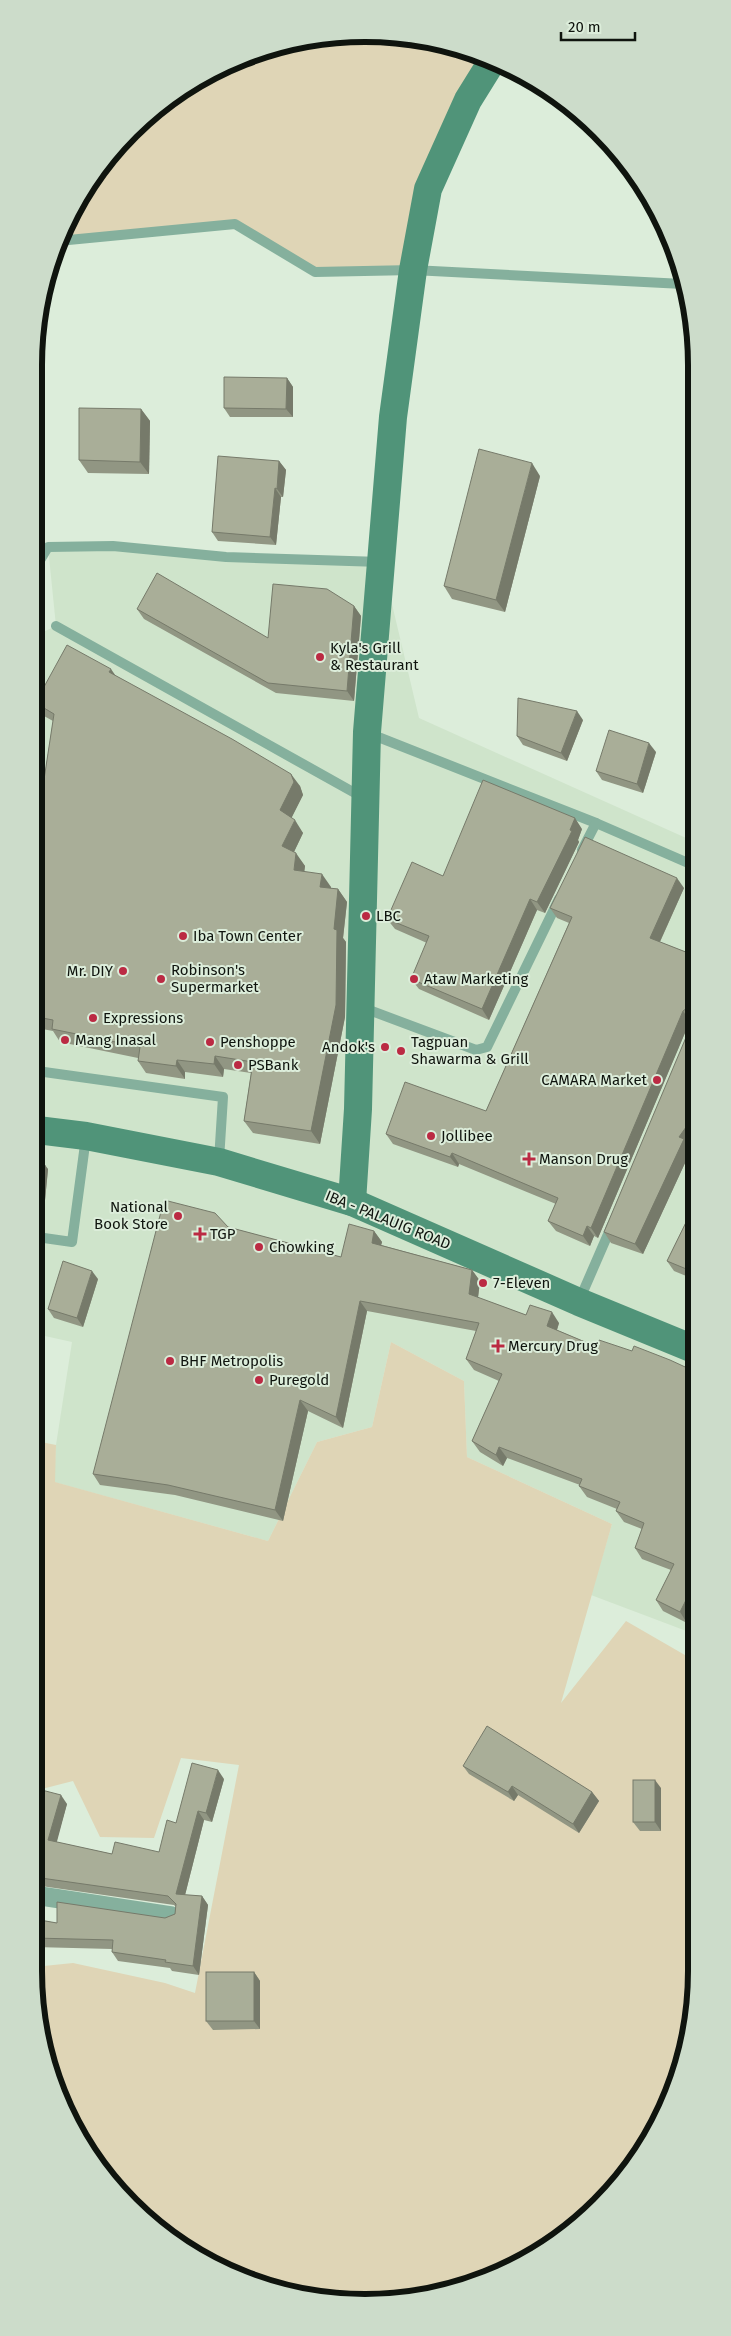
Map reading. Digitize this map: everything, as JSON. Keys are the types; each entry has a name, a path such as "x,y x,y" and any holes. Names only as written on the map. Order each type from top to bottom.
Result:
{"main road":[{"path":"352,1202 360,1007 367,732 393,416 413,270 428,189 468,100 489,67"},
{"name":"IBA - PALAUIG ROAD","path":"42,1131 86,1136 219,1162 352,1202 579,1302 688,1347"}],"street":[{"path":"42,1896 172,1916"}],"lane":[{"path":"68,240 234,224 315,272 413,270 677,284"},
{"path":"42,557 48,548 113,546 226,557 382,562"},
{"path":"56,626 365,799"},
{"path":"367,732 596,822 688,863"},
{"path":"578,858 596,822"},
{"path":"360,1007 476,1050 487,1047 565,885"},
{"path":"42,1072 223,1097 219,1162"},
{"path":"42,1238 72,1242 86,1136"},
{"path":"579,1302 618,1211"}],"shaded area":[{"path":"366,42 408,45 429,49 489,67 468,100 413,270 315,272 234,224 69,237 97,186 137,137 186,97 242,67 302,49 323,45"},
{"path":"48,547 382,562 419,718 688,839 688,1632 591,1595 612,1524 467,1457 464,1381 391,1342 372,1427 317,1442 268,1541 54,1482 56,1445 72,1342 42,1335 42,633 56,626"},
{"path":"391,1342 464,1381 467,1457 612,1524 561,1703 626,1621 688,1657 688,1992 682,2034 664,2094 634,2150 594,2199 545,2239 489,2269 429,2287 408,2291 366,2294 323,2291 262,2276 223,2260 186,2239 137,2199 109,2167 86,2132 67,2094 49,2034 45,2013 42,1966 73,1963 165,1983 195,1993 239,1765 181,1758 154,1838 100,1837 73,1781 42,1789 42,1442 56,1445 55,1482 268,1541 317,1442 372,1427"}],"building":[{"path":"224,377 287,378 286,409 224,408"},
{"path":"79,408 141,409 140,462 79,460"},
{"path":"479,449 532,463 496,600 444,586"},
{"path":"218,456 279,461 270,537 212,532"},
{"path":"157,573 268,638 273,584 327,589 354,606 347,691 268,683 137,609"},
{"name":"Iba Town Center","path":"67,645 111,669 109,672 232,739 291,774 294,782 280,810 295,820 282,846 296,853 294,870 322,874 320,887 338,889 334,929 337,930 336,1005 311,1131 244,1121 253,1062 215,1056 214,1064 177,1060 176,1066 138,1061 140,1047 52,1029 53,1020 42,1018 42,793 54,714 42,707 42,691"},
{"path":"518,698 577,711 561,753 517,736"},
{"path":"609,730 649,743 637,784 596,771"},
{"path":"483,780 575,818 570,830 572,831 537,902 530,899 482,1009 411,979 429,936 387,919 412,862 443,876"},
{"path":"585,837 677,878 650,938 688,953 688,1007 683,1011 591,1228 587,1226 583,1236 548,1221 558,1198 452,1153 450,1157 386,1134 405,1082 486,1111 572,917 550,908"},
{"path":"688,1033 688,1124 679,1137 684,1139 635,1244 604,1232"},
{"path":"42,1165 45,1165 42,1191"},
{"path":"164,1200 215,1213 228,1227 341,1257 349,1224 374,1231 372,1243 472,1270 469,1294 526,1315 530,1305 552,1312 547,1326 597,1347 599,1340 632,1351 634,1346 688,1368 688,1596 680,1612 656,1600 674,1564 635,1548 644,1523 616,1511 620,1502 579,1486 582,1479 499,1447 496,1455 472,1441 502,1374 466,1359 479,1323 360,1301 336,1417 300,1400 275,1510 168,1485 93,1474"},
{"path":"688,1218 688,1270 667,1261"},
{"path":"63,1261 92,1271 77,1318 48,1309"},
{"path":"487,1726 592,1792 573,1824 512,1786 508,1792 463,1766"},
{"path":"192,1763 218,1770 206,1813 198,1811 176,1894 202,1896 193,1966 112,1952 113,1940 42,1938 42,1920 57,1923 57,1902 165,1918 175,1914 176,1904 168,1896 42,1878 42,1790 61,1795 48,1840 112,1854 115,1842 159,1852 167,1820 176,1823"},
{"path":"633,1780 655,1780 655,1822 633,1822"},
{"path":"206,1972 254,1972 254,2021 206,2021"}],"place":[{"name":"Kyla's Grill & Restaurant","path":"320,657"},
{"name":"LBC","path":"366,916"},
{"name":"Iba Town Center","path":"183,936"},
{"name":"Mr. DIY","path":"123,971"},
{"name":"Robinson's Supermarket","path":"161,979"},
{"name":"Ataw Marketing","path":"414,979"},
{"name":"Expressions","path":"93,1018"},
{"name":"Mang Inasal","path":"65,1040"},
{"name":"Penshoppe","path":"210,1042"},
{"name":"Andok's","path":"385,1047"},
{"name":"Tagpuan Shawarma & Grill","path":"401,1051"},
{"name":"PSBank","path":"238,1065"},
{"name":"CAMARA Market","path":"657,1080"},
{"name":"Jollibee","path":"431,1136"},
{"name":"Manson Drug","path":"529,1159"},
{"name":"National Book Store","path":"178,1216"},
{"name":"TGP","path":"200,1234"},
{"name":"Chowking","path":"259,1247"},
{"name":"7-Eleven","path":"483,1283"},
{"name":"Mercury Drug","path":"498,1346"},
{"name":"BHF Metropolis","path":"170,1361"},
{"name":"Puregold","path":"259,1380"}]}
